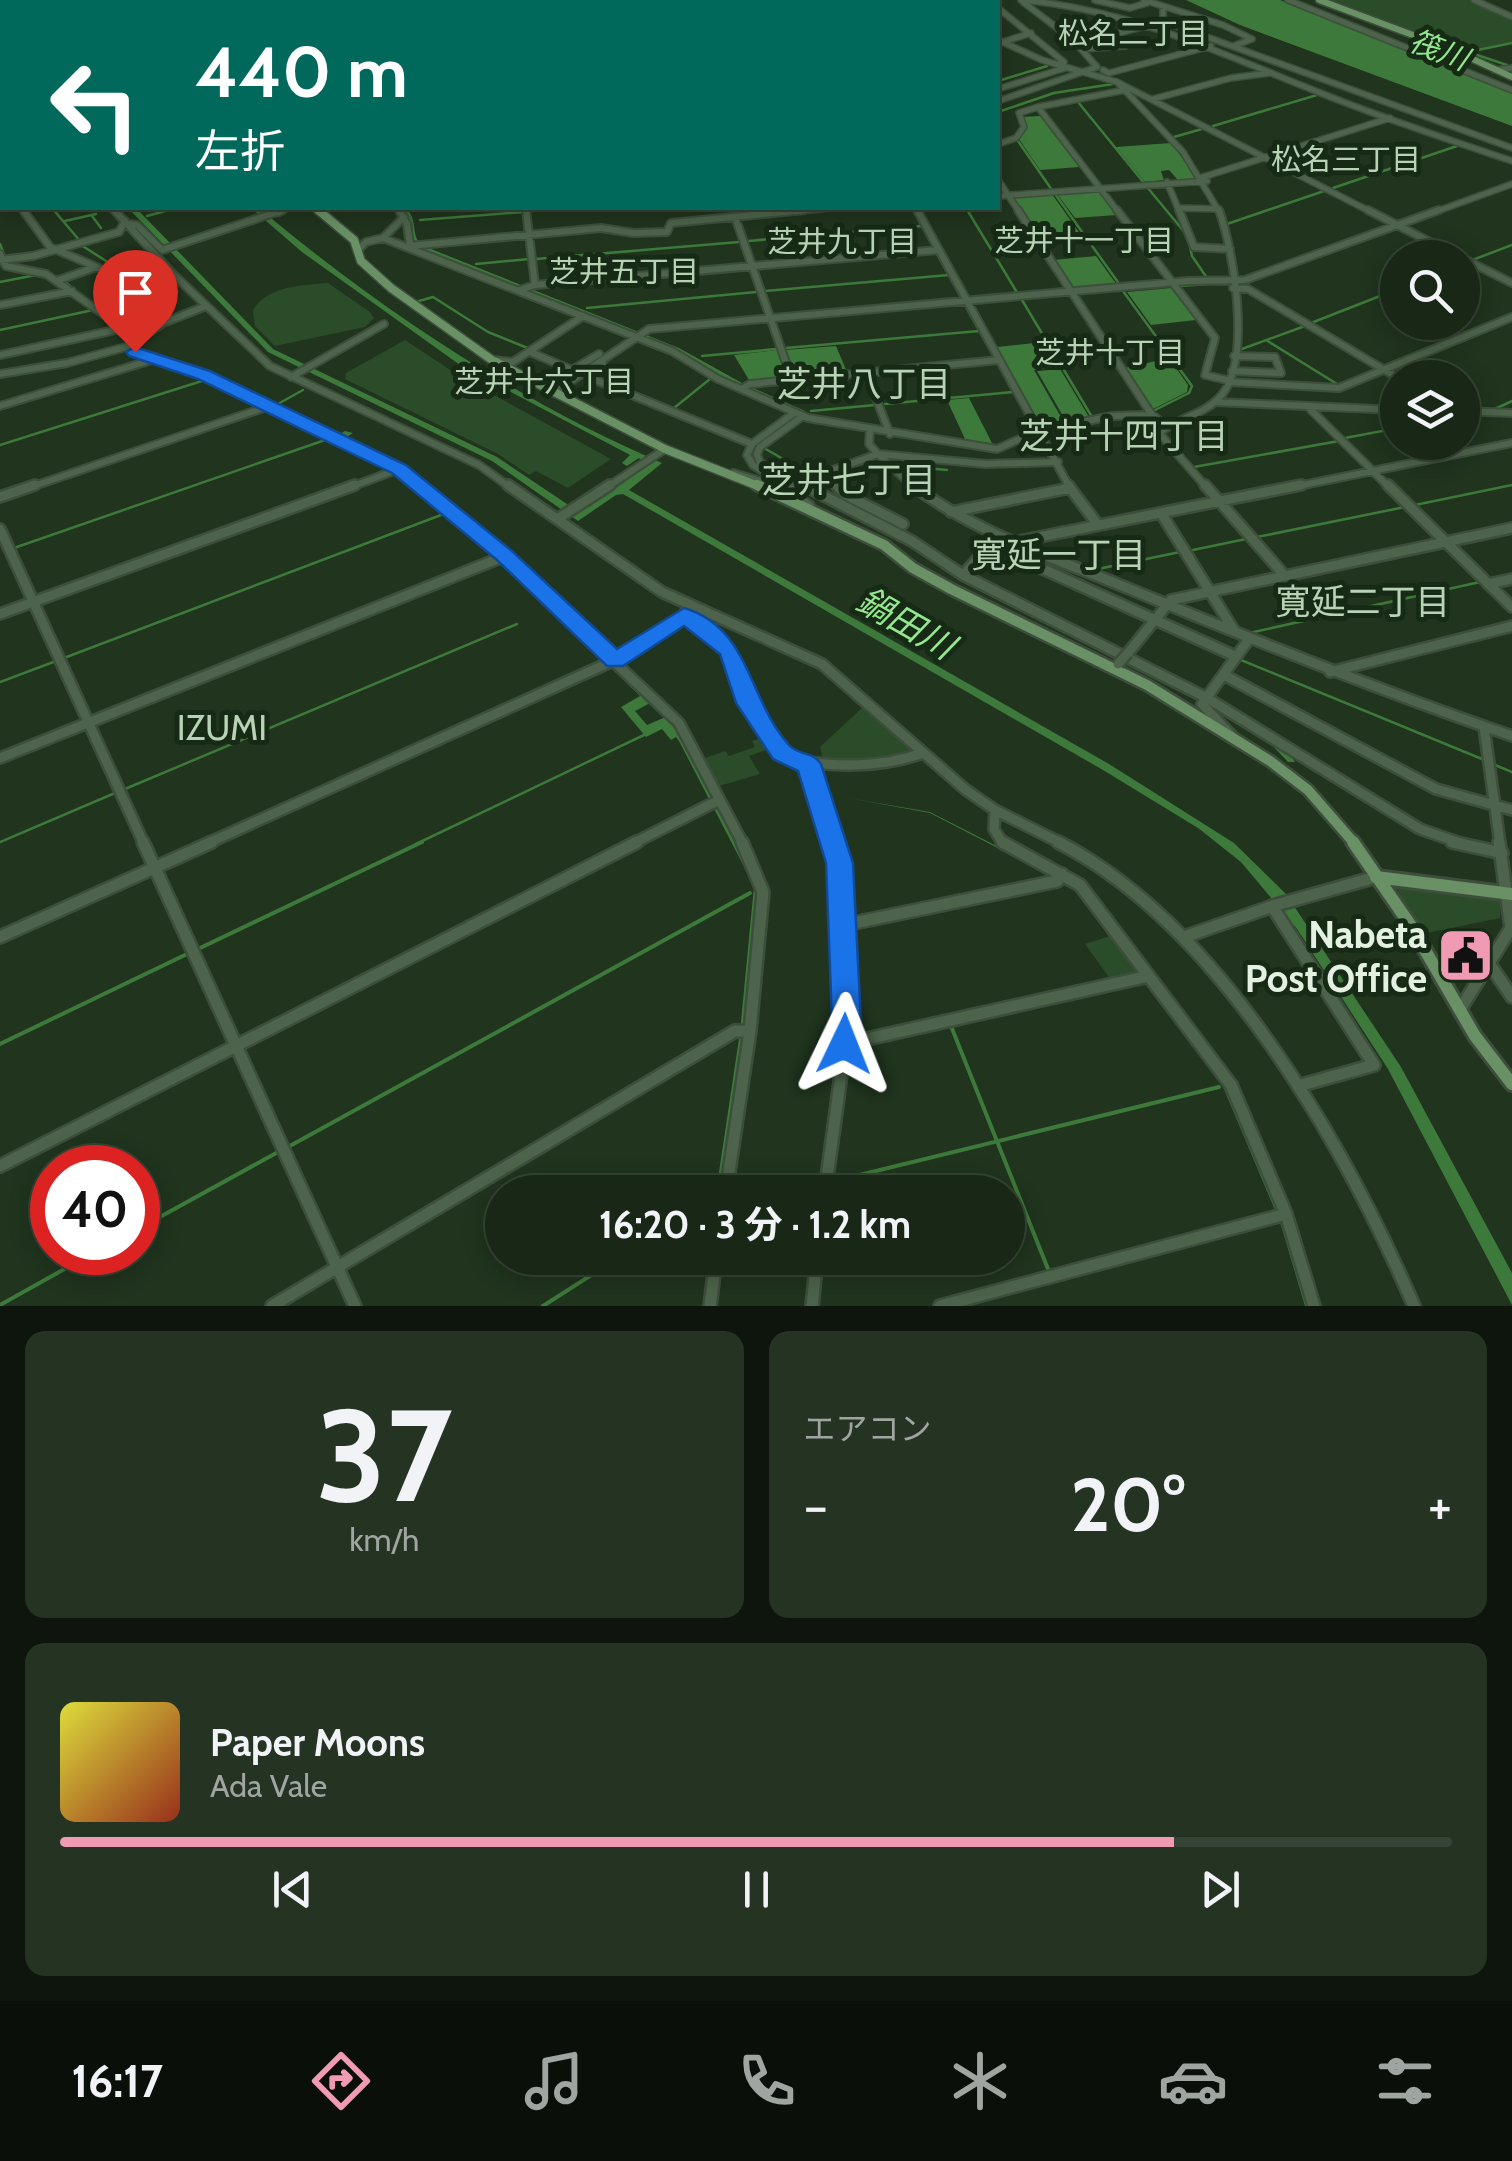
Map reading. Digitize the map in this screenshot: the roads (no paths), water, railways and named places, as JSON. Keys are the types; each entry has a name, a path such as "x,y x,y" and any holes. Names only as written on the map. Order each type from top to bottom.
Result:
{"main road":[{"path":"1319,0 1512,77"},
{"path":"318,210 360,244 361,261 391,288 492,360 665,449 772,491 884,545 913,568 1000,615 1117,666 1293,778 1326,806 1368,879 1512,1084"},
{"path":"1368,879 1510,894"}],"street":[{"path":"1021,0 1068,4 1149,25 1389,119 1512,162"},
{"path":"1021,0 1109,73 1209,46"},
{"path":"1095,0 1130,8 1147,1 1228,27 1252,39 1236,45"},
{"path":"1288,0 1512,90"},
{"path":"1474,0 1512,17"},
{"path":"1162,8 1179,4"},
{"path":"1162,8 1163,21 1512,148"},
{"path":"1000,10 1064,62 1057,64"},
{"path":"1073,40 1096,39 1149,25"},
{"path":"1207,35 1228,27"},
{"path":"1000,42 1031,33"},
{"path":"1000,42 1117,82 1426,240"},
{"path":"1082,48 1125,46"},
{"path":"1152,100 1288,66"},
{"path":"1000,88 1068,67"},
{"path":"1000,100 1098,67"},
{"path":"1495,70 1512,68"},
{"path":"1069,79 1078,83"},
{"path":"1117,82 1170,135 1205,179 1219,209 1230,249 1238,336 1231,378 1216,402"},
{"path":"1006,83 1025,93"},
{"path":"1000,143 1019,135 1024,127 1019,113 1125,90"},
{"path":"1038,107 1214,338 1206,375 1339,388 1380,372"},
{"path":"1000,196 1205,179 1389,119"},
{"path":"1491,154 1512,148"},
{"path":"1167,182 1194,247 1230,249"},
{"path":"1000,183 1152,414 1168,426"},
{"path":"1232,284 1512,184"},
{"path":"1178,208 1219,209"},
{"path":"0,355 124,328 139,308 118,282 96,267 56,251 23,210"},
{"path":"114,210 252,352 291,376 479,465 567,514 662,592 822,664 994,810 1108,871 1184,937 1217,974 1298,1086 1385,1238 1414,1306"},
{"path":"126,223 137,225 169,248 284,210"},
{"path":"399,210 408,246"},
{"path":"526,210 535,285"},
{"path":"408,246 601,228 650,234 667,232 671,223 809,210"},
{"path":"917,210 1070,488 1098,524"},
{"path":"360,244 383,238 404,217"},
{"path":"735,218 792,380"},
{"path":"126,223 119,232 56,251 1,258 6,266 44,272 59,280 124,328 128,346 135,352 204,375 396,471 501,557 679,723 715,801 758,873 764,892 728,1175"},
{"path":"383,238 637,334 797,414 890,434 997,449 1038,432 1112,416 1152,414"},
{"path":"522,289 938,250"},
{"path":"59,280 96,267"},
{"path":"1480,267 1512,283"},
{"path":"554,392 637,334 1173,283 1232,284 1248,289 1380,368"},
{"path":"0,306 72,291"},
{"path":"0,374 67,363 128,346 163,323 206,306"},
{"path":"492,360 513,362 583,316"},
{"path":"1408,360 1512,317"},
{"path":"291,376 384,324"},
{"path":"530,352 572,370 602,352 608,354 612,357 588,377 752,444"},
{"path":"1231,378 1281,374 1274,357 1234,356"},
{"path":"0,406 158,358"},
{"path":"746,387 999,360"},
{"path":"866,373 890,434"},
{"path":"1285,576 1159,433 1216,402 1380,410"},
{"path":"0,496 266,408"},
{"path":"1309,408 1512,608"},
{"path":"1480,412 1512,413"},
{"path":"797,414 752,444 747,455 750,462 787,486 912,540 963,575 1205,700 1420,829 1502,853"},
{"path":"797,414 757,454 760,463 813,513"},
{"path":"870,430 869,444 915,492 950,512 1330,672 1512,736"},
{"path":"1016,542 1512,443"},
{"path":"567,514 665,449"},
{"path":"704,466 787,486 878,454 986,464 1058,462"},
{"path":"0,614 396,471"},
{"path":"824,472 850,498 903,524"},
{"path":"950,512 1070,488"},
{"path":"1161,513 1237,634"},
{"path":"1117,666 1171,600 1512,528"},
{"path":"0,529 355,1306"},
{"path":"963,575 1000,534"},
{"path":"990,545 1236,656"},
{"path":"0,758 501,557"},
{"path":"1488,584 1512,579"},
{"path":"0,937 611,662 684,616 689,604"},
{"path":"684,616 730,652 748,703 781,753 792,761 899,763 923,753"},
{"path":"1330,672 1512,626"},
{"path":"1205,700 1249,639"},
{"path":"1224,675 1436,789 1512,810"},
{"path":"1205,700 1234,738"},
{"path":"1461,1008 1468,990 1502,950 1511,922 1484,727"},
{"path":"808,764 840,863 844,925 844,1044 827,1175"},
{"path":"0,1166 715,801"},
{"path":"994,810 994,828 1004,845 1060,878 1080,884 1145,977 1231,1085 1314,1306"},
{"path":"844,925 1060,878"},
{"path":"1184,937 1368,879"},
{"path":"1274,906 1374,1066 1298,1086"},
{"path":"1502,950 1509,948 1512,940"},
{"path":"1489,963 1512,997"},
{"path":"844,1044 1145,977"},
{"path":"272,1306 744,1031"},
{"path":"940,1306 1281,1216"},
{"path":"710,1306 714,1275"},
{"path":"812,1306 815,1275"}],"waterway":[{"name":"筏川","path":"1507,65 1468,52 1512,43"},
{"path":"1000,80 1047,66"},
{"path":"1000,111 1054,93 1113,84"},
{"path":"1213,126 1317,95"},
{"path":"1078,102 1144,183"},
{"path":"1174,137 1202,129"},
{"path":"1018,141 1052,190"},
{"path":"1333,188 1457,146"},
{"path":"1147,187 1186,234"},
{"path":"1227,224 1324,191"},
{"path":"1055,194 1120,285"},
{"path":"54,210 80,241"},
{"path":"147,216 169,210"},
{"path":"403,210 411,221 411,233"},
{"path":"532,211 545,210"},
{"path":"913,210 922,226"},
{"path":"967,210 1018,294"},
{"path":"420,220 523,212"},
{"path":"65,221 96,214"},
{"path":"92,216 101,228"},
{"path":"748,241 922,226"},
{"path":"922,226 934,248"},
{"path":"536,259 739,242"},
{"path":"1189,242 1192,256 1207,278"},
{"path":"0,244 5,257"},
{"path":"81,245 117,268 126,265 163,296"},
{"path":"1480,257 1512,245"},
{"path":"420,248 519,287"},
{"path":"937,254 949,275"},
{"path":"476,264 529,259"},
{"path":"0,282 36,275"},
{"path":"765,291 949,275"},
{"path":"949,275 961,297"},
{"path":"64,281 81,295"},
{"path":"1180,286 1208,284"},
{"path":"526,290 607,322"},
{"path":"1123,291 1192,386 1189,393 1153,411"},
{"path":"587,308 756,292"},
{"path":"1311,323 1380,296"},
{"path":"419,301 433,297 488,332 530,349"},
{"path":"1022,300 1092,417"},
{"path":"966,307 994,357"},
{"path":"0,330 93,310"},
{"path":"113,318 122,323"},
{"path":"1266,340 1305,326"},
{"path":"786,348 979,331"},
{"path":"1239,350 1266,340"},
{"path":"1266,340 1337,384"},
{"path":"675,349 717,375"},
{"path":"702,356 776,349"},
{"path":"885,404 1013,392 998,364"},
{"path":"674,408 710,379"},
{"path":"0,445 205,380"},
{"path":"276,405 303,390"},
{"path":"1495,409 1512,401"},
{"path":"811,411 875,405"},
{"path":"1129,412 1143,412"},
{"path":"1345,438 1380,431"},
{"path":"14,548 328,439"},
{"path":"1194,467 1339,441"},
{"path":"764,448 809,474"},
{"path":"894,465 947,470"},
{"path":"1372,475 1385,488"},
{"path":"1415,505 1512,485"},
{"path":"1257,537 1405,507"},
{"path":"64,658 441,515"},
{"path":"1193,550 1246,539"},
{"path":"1093,570 1180,552"},
{"path":"1249,633 1480,582"},
{"path":"125,789 517,624"},
{"path":"1241,660 1482,759"},
{"path":"0,682 56,661"},
{"path":"416,844 644,735"},
{"path":"1495,765 1512,772"},
{"path":"0,842 115,793"},
{"path":"198,949 422,842"},
{"path":"288,1147 750,893"},
{"path":"0,1044 187,954"},
{"path":"951,1026 997,1141"},
{"path":"997,1141 1219,1087"},
{"path":"859,1175 997,1141"},
{"path":"997,1141 1048,1269"},
{"path":"160,1217 278,1152"},
{"path":"0,1305 54,1275"},
{"path":"543,1306 591,1275"}],"place":[{"name":"Nabeta Post Office","path":"1466,956"}],"district":[{"name":"松名二丁目","path":"1133,33"},
{"name":"松名三丁目","path":"1346,159"},
{"name":"芝井十一丁目","path":"1084,240"},
{"name":"芝井九丁目","path":"842,241"},
{"name":"芝井五丁目","path":"624,271"},
{"name":"芝井十丁目","path":"1110,352"},
{"name":"芝井十六丁目","path":"544,381"},
{"name":"芝井八丁目","path":"864,383"},
{"name":"芝井十四丁目","path":"1124,435"},
{"name":"芝井七丁目","path":"849,479"},
{"name":"寛延一丁目","path":"1059,554"},
{"name":"寛延二丁目","path":"1363,601"},
{"name":"IZUMI","path":"222,727"}],"water label":[{"name":"鍋田川","path":"906,623"}]}
